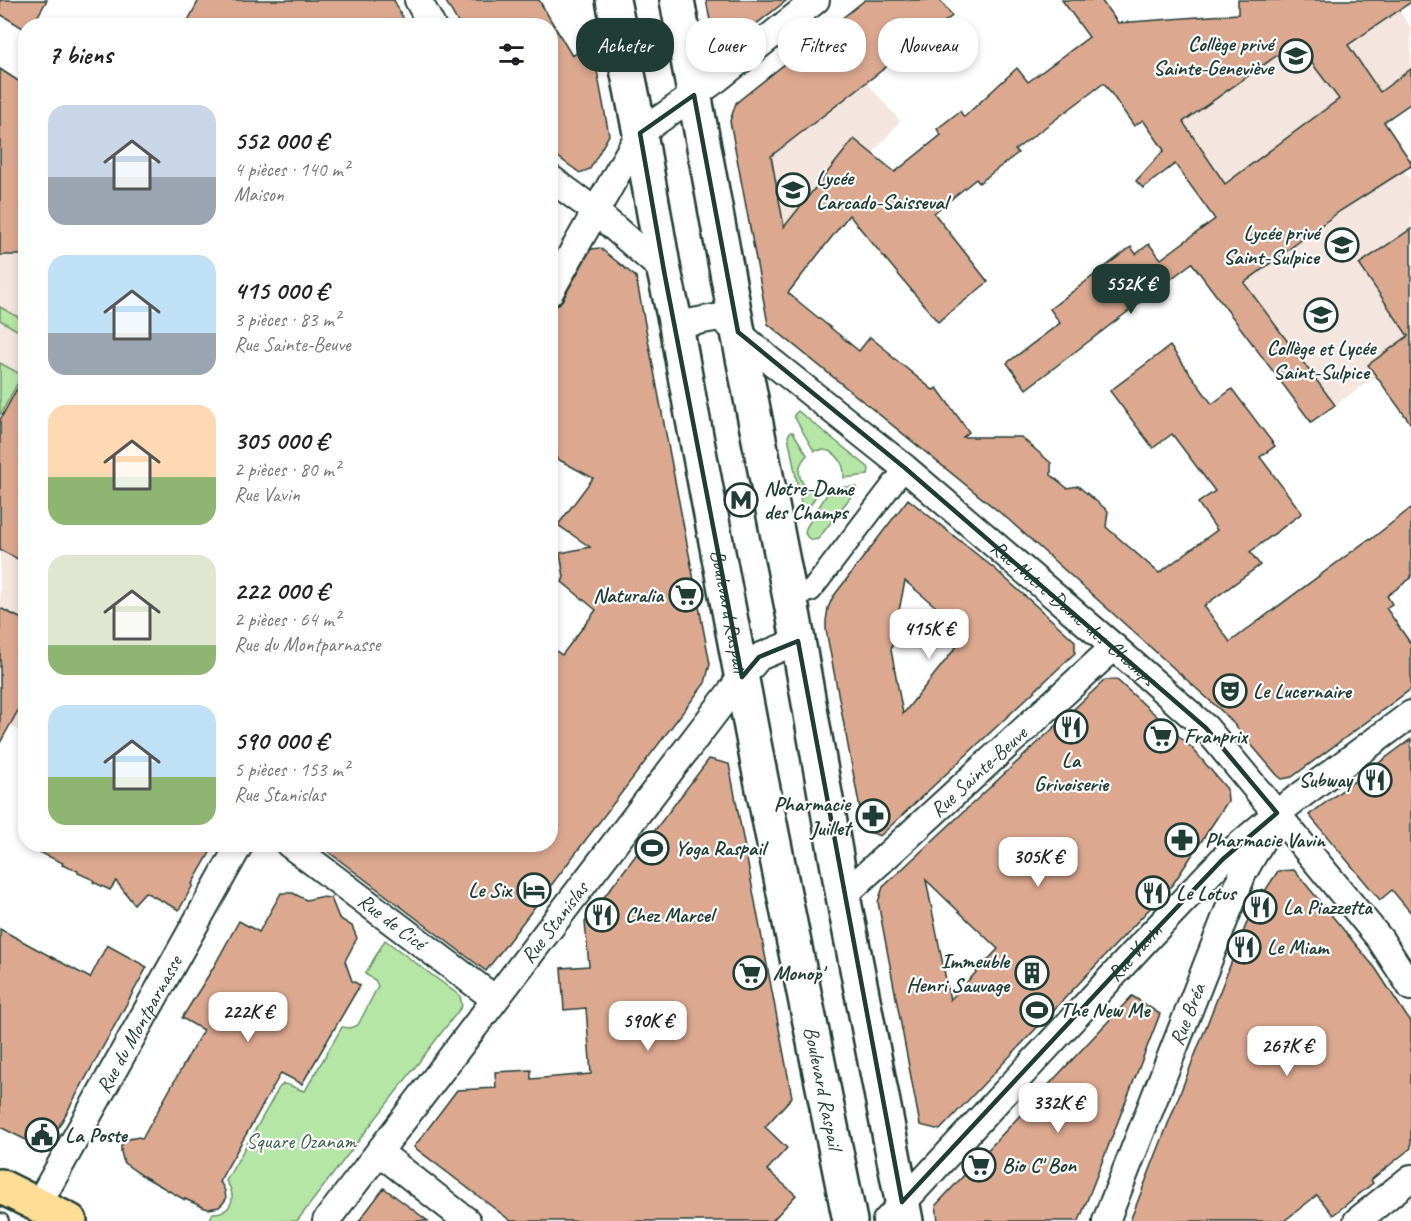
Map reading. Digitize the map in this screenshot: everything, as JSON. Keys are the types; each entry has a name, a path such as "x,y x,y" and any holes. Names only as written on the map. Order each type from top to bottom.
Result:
{"main road":[{"name":"Boulevard Raspail","path":"613,0 757,759 850,1221"},
{"path":"677,0 738,332 790,595 898,1215"},
{"path":"0,1186 33,1213 70,1221"}],"street":[{"path":"418,0 428,18"},
{"path":"558,278 640,133 717,79 816,0"},
{"path":"558,184 595,212 664,271"},
{"name":"Rue Notre-Dame-des-Champs","path":"676,325 720,317 772,363 905,468 1114,646 1206,728 1380,939 1411,987"},
{"path":"790,595 811,591 905,468"},
{"name":"Rue Stanislas","path":"326,1221 742,677 759,657 798,641"},
{"name":"Rue Sainte-Beuve","path":"843,896 1114,646"},
{"name":"Rue Vavin","path":"898,1215 1145,941 1223,859 1277,813 1411,714"},
{"name":"Rue Bréa","path":"1106,1221 1243,873 1277,813"},
{"name":"Rue du Montparnasse","path":"33,1213 236,852"},
{"name":"Rue de Cicé","path":"300,852 495,999"},
{"path":"379,1152 467,1221"},
{"path":"1357,1221 1411,1178"}],"highlighted area":[{"path":"694,95 738,332 905,468 1206,728 1277,813 1223,859 902,1202 798,641 759,657 742,677 664,271 640,133"}],"shaded area":[{"path":"1393,1 1411,28 1411,103 1384,123 1411,162 1411,167 1404,171 1411,181 1411,367 1382,385 1375,377 1311,422 1192,263 1298,185 1225,184 1118,23"},
{"name":"Lycée Carcado-Saisseval","path":"832,72 857,72 900,121 762,293 735,148"},
{"path":"0,255 18,255 18,730 0,720"}],"green space":[{"path":"0,307 18,317 18,331 0,320"},
{"path":"0,363 18,373 18,382 0,415"},
{"path":"798,411 868,467 868,475 844,478 842,465 836,456 827,451 814,451 795,418 794,415"},
{"path":"790,432 793,432 807,455 800,466 802,483 817,494 807,511 802,510 788,436"},
{"path":"839,487 856,487 856,490 818,539 808,538 805,533 806,528 827,494"},
{"name":"Square Ozanam","path":"385,940 460,996 462,1006 297,1221 209,1221 213,1213 229,1207 232,1198 226,1181 279,1088 286,1084 305,1091 342,1027 350,1028 358,1025 378,986 375,980 365,974"}],"building":[{"path":"0,0 47,0 37,18 18,18 18,25 0,14"},
{"path":"199,0 394,0 403,18 189,18"},
{"path":"445,0 539,0 550,18 455,18"},
{"path":"706,0 787,0 764,18 710,18"},
{"path":"865,0 940,0 952,16 949,18 878,18 880,72 771,156 784,227 854,139 895,172 941,135 937,129 960,111 964,117 1017,68 1028,82 1089,37 1062,0 1101,0 1118,23 1238,14 1238,0 1411,0 1348,45 1380,92 1411,69 1411,103 1384,122 1411,162 1411,166 1340,211 1244,283 1335,405 1311,422 1192,263 1026,389 1007,363 1060,323 1050,309 1131,247 1136,254 1149,244 1161,259 1215,219 1175,164 1143,188 1136,181 1164,150 1143,120 1134,126 1104,83 1015,150 1018,153 979,183 976,179 934,213 988,282 938,322 849,215 788,293 859,351 870,337 933,390 937,388 969,432 963,437 1021,437 1051,463 1051,475 1067,488 1078,486 1108,511 1106,527 1159,573 1217,530 1198,503 1215,491 1172,434 1153,448 1110,391 1170,346 1212,404 1232,389 1275,446 1260,457 1302,513 1250,552 1260,565 1204,606 1230,642 1411,508 1411,578 1387,596 1392,604 1386,608 1411,644 1411,689 1292,777 1282,779 1277,775 1227,716 1009,520 768,324 730,121 736,103 778,69 778,72 866,72 866,18 842,18","holes":["1296,42 1339,99 1225,184 1183,122"]},
{"path":"558,32 572,56 576,54 576,72 597,72 609,135 590,169 580,173 558,157"},
{"path":"0,69 18,81 18,255 0,255"},
{"path":"1411,229 1411,424 1368,365 1408,336 1359,264"},
{"path":"600,248 636,277 710,664 705,683 486,971 329,852 558,852 558,652 562,655 596,610 562,582 564,577 560,553 590,547 558,525 593,478 558,459 558,305 591,249"},
{"path":"18,387 18,559 0,550 0,420"},
{"path":"908,499 995,569 1075,641 1075,653 880,836 864,830 826,630 828,608 833,597","holes":["905,581 964,630 958,638 961,641 903,714 891,650"]},
{"path":"0,608 18,617 18,710 0,743"},
{"path":"1105,680 1117,680 1192,748 1227,789 1228,801 1173,884 940,1130 920,1125 878,902 883,887","holes":["926,880 998,949 950,1000"]},
{"path":"1411,739 1411,913 1392,890 1380,900 1309,815"},
{"path":"709,759 729,764 792,1097 765,1127 787,1148 767,1170 796,1195 772,1221 511,1221 414,1147 457,1090 496,1088 495,1072 531,1070 531,1079 591,1074 586,1008 564,1010 561,968 589,966 585,922"},
{"path":"39,852 210,852 179,910 145,892 134,904 116,881 110,890 93,882 94,880 78,871 62,865 63,863"},
{"path":"1294,870 1376,969 1411,1023 1411,1148 1333,1215 1317,1195 1284,1221 1130,1221 1251,912 1248,910 1262,889 1265,891 1278,871"},
{"path":"281,893 293,893 306,900 320,897 331,898 339,918 352,926 357,938 345,961 352,981 360,985 302,1084 281,1073 219,1182 225,1191 226,1199 219,1207 209,1209 185,1200 124,1163 121,1146 129,1139 139,1137 142,1139 203,1030 182,1018 239,921 259,932"},
{"path":"0,929 90,978 107,945 147,967 46,1150 0,1127"},
{"path":"1132,996 1160,1014 1079,1221 938,1221 936,1205"},
{"path":"384,1188 428,1221 359,1221"}],"place":[{"name":"Collège privé Sainte-Geneviève","path":"1296,56"},
{"name":"Lycée Carcado-Saisseval","path":"793,190"},
{"name":"Lycée privé Saint-Sulpice","path":"1342,245"},
{"name":"Collège et Lycée Saint-Sulpice","path":"1321,315"},
{"name":"Notre-Dame des Champs","path":"741,500"},
{"name":"Naturalia","path":"686,595"},
{"name":"Le Lucernaire","path":"1230,691"},
{"name":"La Grivoiserie","path":"1071,727"},
{"name":"Franprix","path":"1161,736"},
{"name":"Subway","path":"1375,780"},
{"name":"Pharmacie Juillet","path":"873,816"},
{"name":"Pharmacie Vavin","path":"1182,840"},
{"name":"Yoga Raspail","path":"652,848"},
{"name":"Le Six","path":"534,890"},
{"name":"Le Lotus","path":"1153,893"},
{"name":"La Piazzetta","path":"1260,907"},
{"name":"Chez Marcel","path":"602,915"},
{"name":"Le Miam","path":"1244,947"},
{"name":"Monop'","path":"750,973"},
{"name":"Immeuble Henri Sauvage","path":"1032,973"},
{"name":"The New Me","path":"1037,1010"},
{"name":"La Poste","path":"42,1135"},
{"name":"Bio C' Bon","path":"979,1165"}]}
